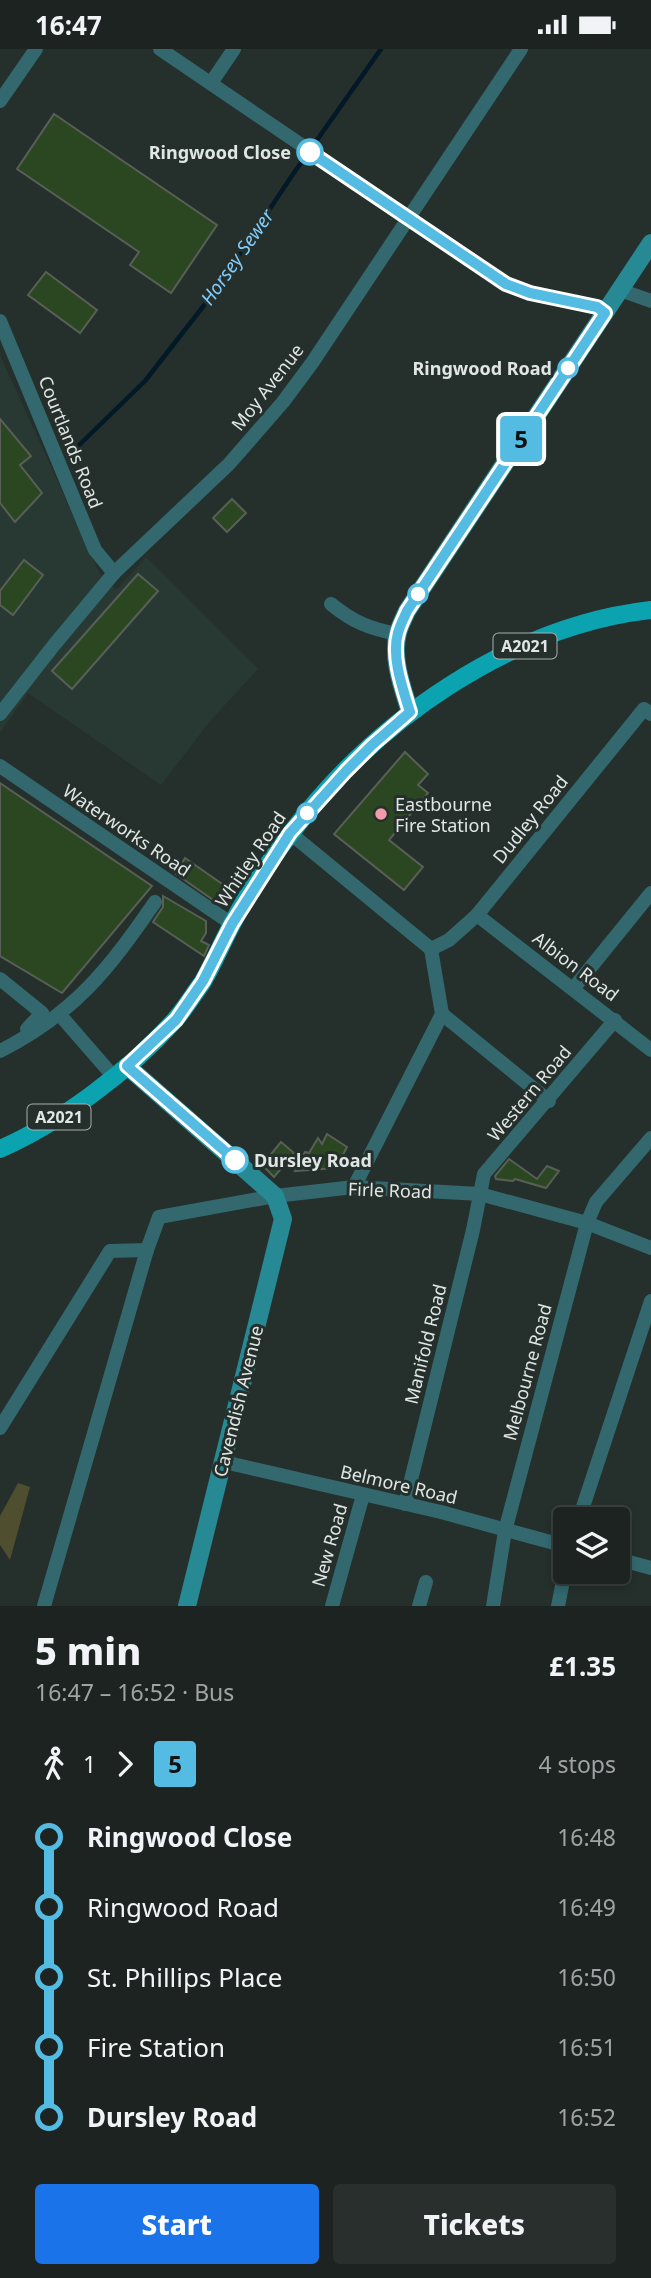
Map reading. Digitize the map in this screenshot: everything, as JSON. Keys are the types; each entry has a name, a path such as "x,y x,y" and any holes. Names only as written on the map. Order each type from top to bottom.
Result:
{"main road":[{"name":"Whitley Road","path":"0,1149 27,1137 58,1118 120,1071 176,1020 203,981 232,924 290,833 346,771 410,712 457,682 519,649 585,624 651,610"}],"street":[{"path":"0,101 36,49"},
{"path":"160,49 506,284 530,293 597,307 605,313"},
{"path":"211,83 234,49"},
{"name":"Moy Avenue","path":"0,714 114,573 229,464 283,402 312,363 521,49"},
{"path":"410,712 399,670 397,634 407,611 651,243"},
{"path":"620,290 651,301"},
{"name":"Courtlands Road","path":"0,321 95,550 114,573"},
{"path":"331,604 361,625 397,634"},
{"name":"Dudley Road","path":"431,949 449,940 477,915 644,709 651,714"},
{"name":"Waterworks Road","path":"0,766 232,924"},
{"path":"290,833 431,949 442,1014 354,1187"},
{"path":"573,989 651,893"},
{"path":"6,1048 60,1015 96,981 119,955 155,902"},
{"name":"Albion Road","path":"477,915 651,1050"},
{"path":"0,979 42,1013 6,1048"},
{"path":"442,1014 549,1101"},
{"path":"60,1015 120,1071 275,1196"},
{"name":"Western Road","path":"480,1194 484,1174 549,1101 615,1020"},
{"name":"Melbourne Road","path":"493,1606 505,1531 587,1223 596,1202 651,1138"},
{"name":"Firle Road","path":"275,1196 354,1187 480,1194 587,1223 651,1248"},
{"name":"Manifold Road","path":"405,1504 480,1194"},
{"path":"44,1606 147,1250 159,1217 275,1196"},
{"name":"Cavendish Avenue","path":"187,1606 283,1219 275,1196"},
{"path":"0,1428 110,1251 147,1250"},
{"path":"583,1507 651,1301"},
{"name":"Belmore Road","path":"224,1462 441,1512 553,1543"},
{"name":"New Road","path":"332,1606 363,1495"},
{"path":"630,1562 651,1568"},
{"path":"419,1606 426,1582"},
{"path":"558,1606 562,1584"}],"shaded area":[{"path":"0,355 100,574 116,590 146,557 258,669 211,720 161,785 28,693 0,733"},
{"path":"18,1483 30,1487 10,1560 0,1545 0,1516"}],"building":[{"path":"54,114 217,225 171,293 130,265 139,252 17,169"},
{"path":"46,272 97,310 80,333 28,295"},
{"path":"0,419 31,456 20,465 42,493 15,522 0,503"},
{"path":"232,499 246,513 227,532 213,518"},
{"path":"24,560 43,575 13,615 0,605 0,591"},
{"path":"138,574 158,591 72,689 52,671"},
{"name":"Eastbourne Fire Station","path":"405,752 428,774 418,785 428,793 389,840 423,867 404,890 334,834"},
{"path":"0,783 152,886 62,993 0,956"},
{"path":"185,858 228,888 219,904 176,874"},
{"path":"163,896 206,921 206,933 201,941 209,945 204,956 153,922 163,907"},
{"path":"327,1134 347,1147 336,1168 295,1171 305,1152 309,1153 318,1138 322,1144"},
{"path":"281,1142 294,1153 274,1177 262,1165"},
{"path":"509,1159 537,1179 547,1166 559,1171 546,1188 515,1179 496,1179 495,1176"}],"waterway":[{"name":"Horsey Sewer","path":"75,449 145,381 216,290 381,49"}],"bus line":[{"name":"5","path":"235,1160 127,1066 176,1020 203,981 232,924 290,833 346,771 410,712 397,651 397,634 407,611 605,313 597,307 530,293 506,284 310,152"}],"place":[{"name":"Ringwood Close","path":"310,152"},
{"name":"Ringwood Road","path":"568,368"},
{"name":"Eastbourne Fire Station","path":"381,814"},
{"name":"Dursley Road","path":"235,1160"}]}
